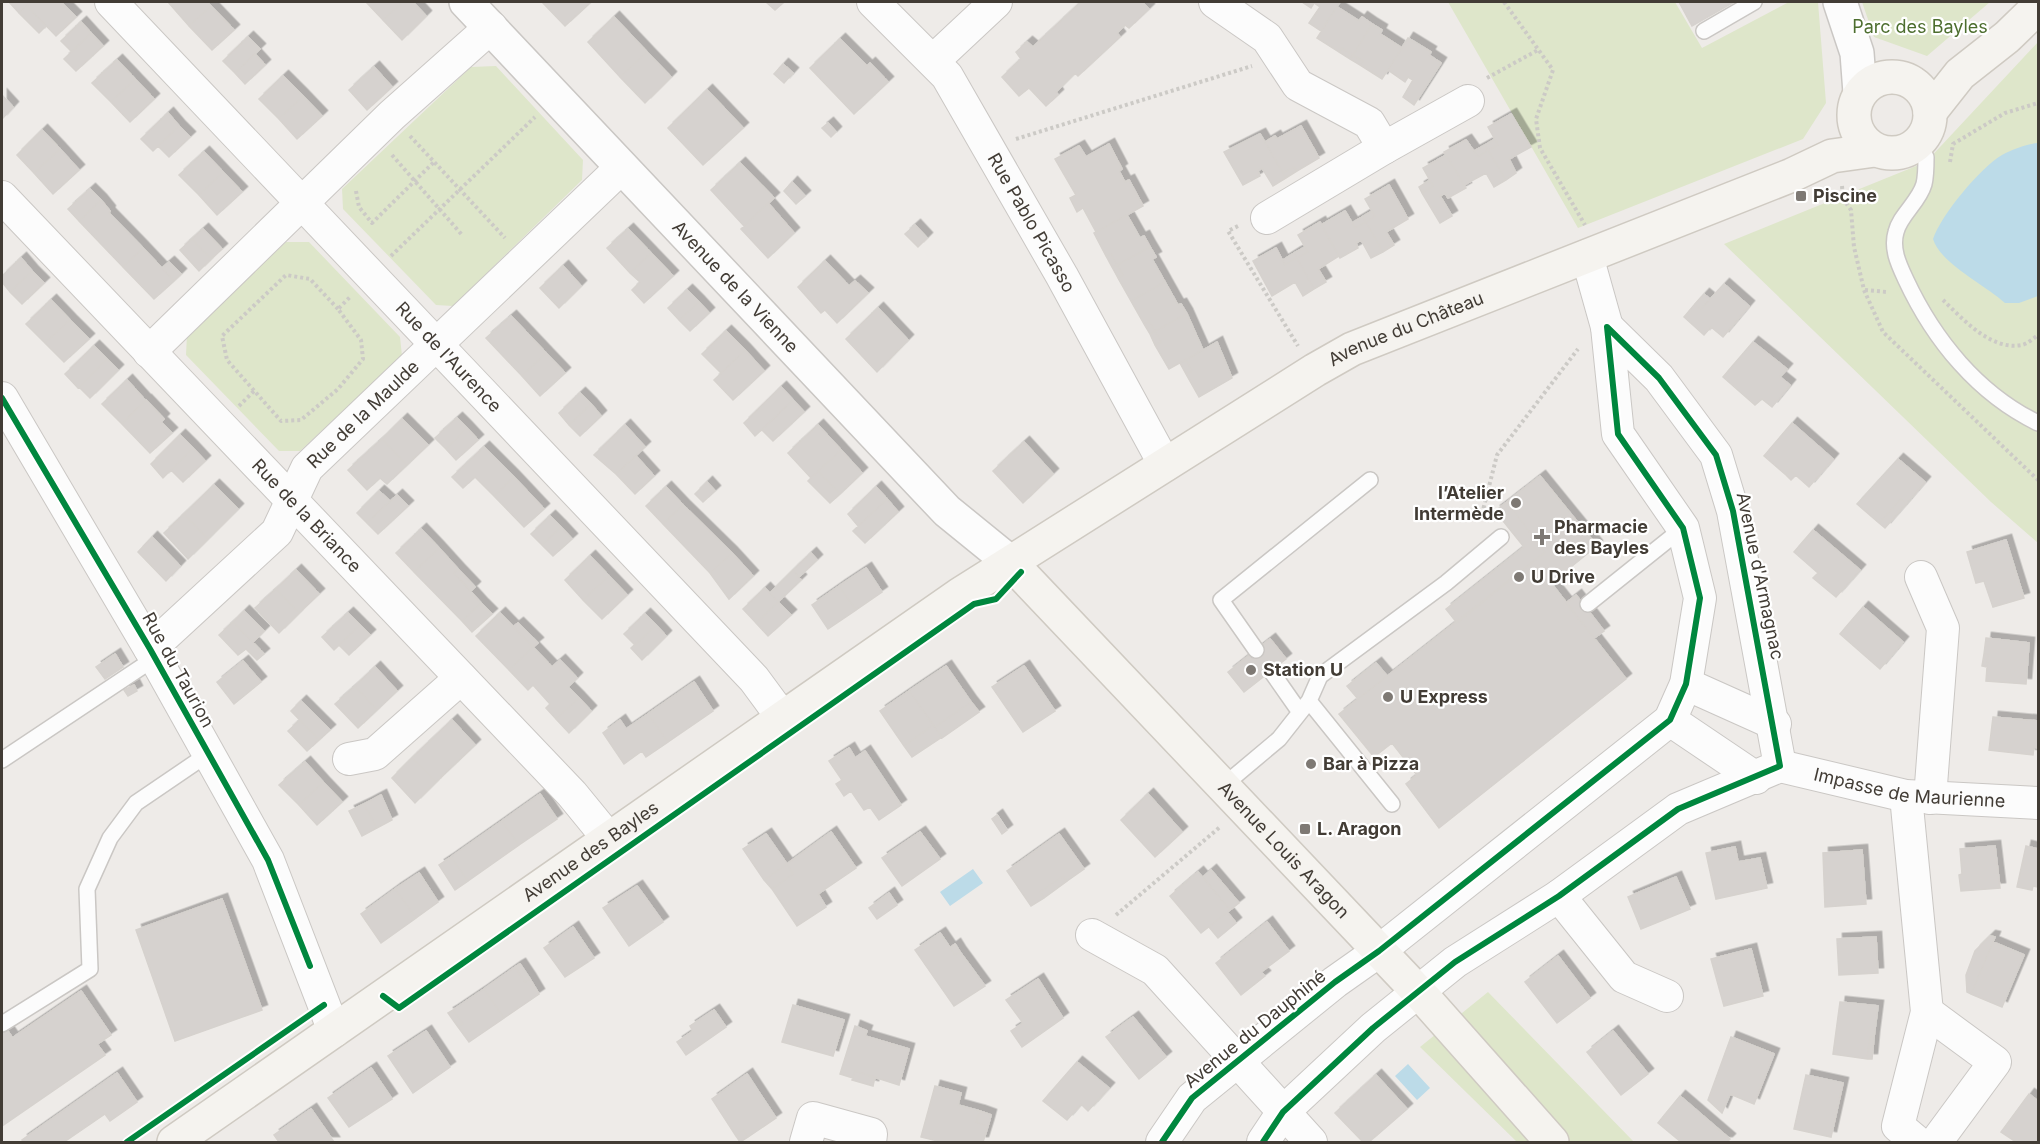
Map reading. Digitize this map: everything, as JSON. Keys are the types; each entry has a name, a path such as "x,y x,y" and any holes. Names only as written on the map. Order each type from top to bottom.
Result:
{"main road":[{"path":"1832,156 1889,96 1960,74 2007,37 2038,8"},
{"path":"1889,96 1927,130 1917,144"},
{"path":"1875,150 1859,135 1889,96"},
{"name":"Avenue du Château","path":"1011,563 1265,400 1352,349 1792,175 1832,156 1875,150 1889,153 1904,151 1917,144"},
{"name":"Avenue des Bayles","path":"174,1143 782,717 959,595 1011,563"},
{"name":"Avenue Louis Aragon","path":"1011,563 1418,992 1552,1143"}],"street":[{"name":"Rue de l'Aurence","path":"111,2 754,679 782,717"},
{"name":"Avenue de la Vienne","path":"466,2 947,511 1011,563"},
{"name":"Rue Pablo Picasso","path":"873,2 947,76 989,147 1165,465"},
{"path":"933,62 996,2"},
{"path":"1215,2 1267,38 1298,85 1369,123 1384,148"},
{"path":"1840,2 1857,53 1889,96"},
{"path":"149,352 392,116 491,27"},
{"path":"1267,218 1468,101"},
{"name":"Rue de la Maulde","path":"153,654 277,532 307,468 622,167"},
{"name":"Rue de la Briance","path":"2,197 572,794 608,838"},
{"name":"Avenue d'Armagnac","path":"1379,951 1670,720 1686,684 1700,598 1683,528 1618,435 1607,327 1587,256"},
{"name":"Avenue d'Armagnac","path":"1607,327 1659,378 1716,455 1733,511 1775,724 1768,772"},
{"name":"Rue du Taurion","path":"2,398 153,654 268,860 334,1030"},
{"path":"1917,1143 1898,1126 1927,1012 1918,797 1943,628 1921,577"},
{"path":"349,759 375,754 460,678"},
{"path":"1686,684 1775,724"},
{"path":"1670,720 1768,772"},
{"path":"1263,1143 1283,1112 1373,1028 1455,962 1559,896 1678,809 1768,772"},
{"name":"Impasse de Maurienne","path":"1768,772 1918,797 2038,803"},
{"path":"1559,896 1624,977 1667,996"},
{"path":"1092,935 1155,970 1237,1062"},
{"name":"Avenue du Dauphiné","path":"1162,1143 1192,1098 1335,982 1379,951"},
{"path":"1927,1012 1995,1062 1936,1143"},
{"name":"Avenue du Dauphiné","path":"1237,1062 1311,1143"},
{"path":"806,1143 813,1118 871,1134 870,1143"}],"lane":[{"path":"1704,31 1754,2"},
{"path":"1917,144 1926,157 1924,185 1896,231 1895,255 1913,294 1940,341 1983,386 2020,414 2038,423"},
{"path":"1256,650 1221,600 1370,480"},
{"path":"1588,604 1683,528"},
{"path":"1223,786 1279,739 1304,706 1320,676 1446,583 1501,537"},
{"path":"2,760 153,654"},
{"path":"1271,671 1392,804"},
{"path":"2,1023 90,969 87,890 110,838 136,803 208,754"}],"path":[{"path":"1504,2 1553,70 1536,119 1540,148 1575,207"},
{"path":"1495,74 1538,50"},
{"path":"989,147 1280,58"},
{"path":"338,309 439,208 557,96"},
{"path":"1950,165 1953,144 2005,113 2038,103"},
{"path":"392,116 526,261"},
{"path":"385,162 392,154 463,236"},
{"path":"363,183 356,191 359,207 372,223 434,162"},
{"path":"1267,218 1255,219 1228,231 1293,335"},
{"path":"286,275 310,279 338,309 361,340 363,359 338,389 301,420 281,421 227,360 222,336 286,275"},
{"path":"1939,296 1972,327 2000,343 2023,345 2038,335"},
{"path":"1482,514 1497,456 1581,345"},
{"path":"1092,935 1223,825"}],"green space":[{"path":"1448,2 1675,2 1702,48 1789,2 1818,2 1826,103 1803,139 1578,228"},
{"name":"Parc des Bayles","path":"1862,2 1990,2 1927,56 1874,37"},
{"path":"2038,42 2038,543 1991,502 1724,244 1926,162"},
{"path":"496,66 583,160 582,180 453,306 436,305 343,209 342,189 471,67"},
{"path":"286,242 309,242 400,337 402,356 300,451 279,451 186,355 187,334"},
{"path":"1488,992 1634,1142 1517,1142 1420,1047"}],"water":[{"path":"2038,143 2038,296 2019,303 2005,303 1945,257 1933,239 1953,205 1983,170 2006,153"},
{"path":"973,869 983,883 950,906 940,892"},
{"path":"1408,1064 1430,1088 1417,1100 1395,1076"}],"building":[{"path":"9,2 31,2 19,13"},
{"path":"31,2 61,2 76,17 56,36 27,6"},
{"path":"168,2 207,2 211,6 189,26"},
{"path":"366,2 403,2 383,20"},
{"path":"403,2 413,2 426,16 402,40 383,20"},
{"path":"542,2 591,2 565,26"},
{"path":"766,2 784,2 775,10"},
{"path":"1081,2 1142,2 1149,9 1129,28 1125,25 1117,33 1120,37 1078,76 1075,73 1046,106 1029,88 1019,96 1002,77 1021,59 1016,52 1027,42 1033,47"},
{"path":"1302,2 1340,2 1321,31 1309,23 1320,7 1314,3 1311,8"},
{"path":"1679,2 1734,2 1692,26"},
{"path":"27,6 46,26 39,33 19,13"},
{"path":"211,6 234,30 212,50 189,26"},
{"path":"1337,7 1359,21 1362,17 1372,24 1353,55 1342,48 1339,52 1317,38"},
{"path":"614,17 647,52 620,77 588,42"},
{"path":"81,22 91,33 72,52 61,41"},
{"path":"1372,24 1382,30 1380,34 1402,48 1382,79 1360,65 1363,61 1353,55"},
{"path":"91,33 103,46 76,71 64,59"},
{"path":"248,37 260,49 235,73 223,61"},
{"path":"1408,38 1431,52 1429,55 1441,63 1414,105 1403,97 1413,80 1408,77 1405,82 1388,70"},
{"path":"840,39 867,66 870,63 888,82 854,114 810,68"},
{"path":"1342,48 1353,55 1350,59 1339,52"},
{"path":"647,52 671,77 645,103 620,77"},
{"path":"255,54 265,65 245,84 235,73"},
{"path":"1353,55 1363,61 1360,65 1350,59"},
{"path":"117,60 135,79 111,102 92,83"},
{"path":"783,64 793,73 784,83 774,74"},
{"path":"374,67 392,87 367,110 349,90"},
{"path":"283,76 303,96 279,119 259,99"},
{"path":"135,79 154,99 130,122 111,102"},
{"path":"707,90 743,128 703,165 668,128"},
{"path":"2,95 13,107 2,119"},
{"path":"303,96 322,116 297,139 279,119"},
{"path":"168,113 179,126 153,151 141,139"},
{"path":"1511,114 1531,147 1509,159 1516,173 1506,180 1488,150 1498,145 1488,127"},
{"path":"828,123 836,132 831,137 822,128"},
{"path":"179,126 190,137 169,157 158,146"},
{"path":"1301,126 1319,158 1297,171 1294,167 1283,173 1265,142 1275,136 1277,139"},
{"path":"42,130 60,149 34,173 17,155"},
{"path":"1260,134 1286,178 1273,186 1262,168 1258,171 1260,176 1243,185 1224,152"},
{"path":"1495,139 1498,145 1488,150 1485,145"},
{"path":"1466,140 1478,157 1488,150 1506,180 1494,187 1486,173 1464,185 1444,152"},
{"path":"1109,144 1122,169 1119,171 1125,182 1129,180 1143,206 1096,232 1083,208 1077,212 1070,198 1076,195 1055,159 1079,146 1086,157"},
{"path":"1485,145 1488,150 1478,157 1474,151"},
{"path":"60,149 79,170 53,194 34,173"},
{"path":"204,152 223,172 199,195 179,175"},
{"path":"1446,155 1466,188 1448,198 1445,193 1440,196 1452,216 1440,223 1422,193 1433,186 1423,168"},
{"path":"740,163 774,198 744,226 711,190"},
{"path":"1294,167 1297,171 1286,178 1283,173"},
{"path":"223,172 242,192 217,215 199,195"},
{"path":"1430,180 1433,186 1422,193 1419,187"},
{"path":"792,182 805,196 796,204 784,191"},
{"path":"1389,185 1408,219 1386,232 1394,245 1383,252 1366,222 1375,216 1365,199"},
{"path":"90,189 101,200 79,221 68,209"},
{"path":"101,200 110,211 109,213 143,248 123,267 79,221"},
{"path":"768,203 794,233 768,258 741,229"},
{"path":"1345,211 1355,228 1366,222 1383,252 1371,258 1361,240 1356,243 1358,248 1340,258 1321,225"},
{"path":"1372,211 1375,216 1366,222 1362,217"},
{"path":"1127,215 1140,238 1144,236 1150,247 1117,265 1111,254 1106,256 1094,233"},
{"path":"1362,217 1366,222 1355,228 1352,223"},
{"path":"1320,222 1339,256 1318,269 1326,282 1314,289 1297,258 1308,252 1298,235"},
{"path":"915,225 927,238 918,247 905,234"},
{"path":"203,229 222,249 211,259 192,239"},
{"path":"628,229 651,253 630,273 607,248"},
{"path":"192,239 211,259 199,271 180,250"},
{"path":"1150,247 1156,257 1152,259 1165,282 1131,301 1118,278 1123,275 1117,265"},
{"path":"1305,247 1308,252 1297,258 1294,253"},
{"path":"143,248 174,281 154,299 123,267"},
{"path":"1276,248 1285,265 1297,258 1314,289 1303,296 1295,282 1272,296 1253,261"},
{"path":"651,253 673,276 644,303 632,290 640,282 630,273"},
{"path":"1294,253 1297,258 1285,265 1283,260"},
{"path":"1111,254 1117,265 1112,267 1106,256"},
{"path":"21,258 32,271 10,292 2,282 2,276"},
{"path":"825,261 849,286 855,281 868,293 837,323 825,310 821,313 798,287"},
{"path":"169,262 181,274 174,281 162,268"},
{"path":"1117,265 1123,275 1118,278 1112,267"},
{"path":"563,266 581,286 559,308 540,288"},
{"path":"32,271 44,283 22,304 10,292"},
{"path":"1165,282 1178,305 1181,304 1187,314 1155,331 1149,321 1144,324 1131,301"},
{"path":"1724,284 1749,306 1723,337 1711,327 1704,335 1684,317 1695,304 1701,309"},
{"path":"687,290 699,302 679,320 668,308"},
{"path":"1704,294 1710,299 1701,309 1695,304"},
{"path":"51,300 70,320 45,343 26,324"},
{"path":"699,302 709,313 690,331 679,320"},
{"path":"878,308 908,340 877,372 846,339"},
{"path":"1187,314 1203,350 1169,369 1155,345 1161,342 1155,331"},
{"path":"511,316 546,353 522,376 486,338"},
{"path":"70,320 89,339 64,362 45,343"},
{"path":"1149,321 1155,331 1150,334 1144,324"},
{"path":"726,331 745,350 721,373 702,354"},
{"path":"1155,331 1161,342 1155,345 1150,334"},
{"path":"1217,342 1232,378 1199,397 1186,374 1192,371 1186,360"},
{"path":"1753,342 1787,369 1780,377 1790,385 1772,407 1762,399 1755,405 1723,377"},
{"path":"94,346 107,359 78,388 65,374"},
{"path":"745,350 764,371 733,400 714,380"},
{"path":"546,353 565,373 540,396 522,376"},
{"path":"107,359 118,370 90,398 79,387"},
{"path":"1186,360 1192,371 1186,374 1180,363"},
{"path":"127,380 145,400 122,424 102,404"},
{"path":"781,387 793,400 755,436 744,423"},
{"path":"580,393 591,404 569,425 559,413"},
{"path":"146,400 164,419 161,422 172,433 150,453 122,424"},
{"path":"793,400 804,412 773,441 762,430"},
{"path":"591,404 601,416 580,436 569,425"},
{"path":"457,418 467,428 446,449 435,438"},
{"path":"402,419 428,445 407,465 382,439"},
{"path":"1792,423 1833,459 1809,487 1790,470 1786,475 1764,456"},
{"path":"625,425 645,447 616,474 594,455"},
{"path":"818,425 841,450 811,478 788,453"},
{"path":"467,428 478,440 456,460 446,449"},
{"path":"180,435 193,448 163,478 151,464"},
{"path":"382,439 407,465 387,484 380,478 367,490 348,470"},
{"path":"1024,442 1053,474 1023,503 993,471"},
{"path":"484,447 514,477 494,496 475,477 463,488 452,477"},
{"path":"193,448 205,461 183,482 171,470"},
{"path":"841,450 862,473 840,494 818,471"},
{"path":"636,456 654,476 635,494 616,474"},
{"path":"1898,459 1925,482 1906,504 1901,499 1879,523 1857,504"},
{"path":"1790,470 1796,475 1791,480 1786,475"},
{"path":"818,471 840,494 830,503 808,481"},
{"path":"1540,476 1597,546 1551,583 1626,679 1439,828 1406,784 1417,775 1392,743 1374,757 1339,714 1545,552 1507,502"},
{"path":"514,477 544,509 524,527 494,496"},
{"path":"707,482 715,491 703,502 695,494"},
{"path":"214,485 238,509 208,539 184,514"},
{"path":"666,487 683,505 663,524 646,506"},
{"path":"876,487 887,499 858,526 848,514"},
{"path":"379,491 390,501 367,523 357,513"},
{"path":"397,495 408,506 378,534 367,523"},
{"path":"887,499 898,512 865,543 853,531"},
{"path":"1901,499 1906,504 1885,528 1879,523"},
{"path":"1507,502 1545,552 1457,623 1446,609 1524,547 1495,511"},
{"path":"683,505 732,553 710,573 663,524"},
{"path":"184,514 208,539 188,559 164,533"},
{"path":"550,516 561,527 542,545 531,534"},
{"path":"561,527 572,539 553,556 542,545"},
{"path":"421,529 439,548 414,572 396,553"},
{"path":"1813,530 1860,570 1836,597 1813,578 1818,573 1794,552"},
{"path":"152,537 180,566 166,581 138,552"},
{"path":"2006,540 2024,598 1993,607 1984,581 1976,583 1967,552"},
{"path":"439,548 458,569 454,573 481,603 462,621 414,572"},
{"path":"732,553 753,576 729,599 710,573"},
{"path":"811,553 817,560 799,577 793,570"},
{"path":"590,556 609,576 583,600 565,580"},
{"path":"866,568 882,592 856,610 839,586"},
{"path":"458,569 475,587 471,591 454,573"},
{"path":"296,570 319,594 299,613 276,589"},
{"path":"793,570 801,580 778,602 770,593"},
{"path":"609,576 627,595 602,619 583,600"},
{"path":"839,586 856,610 828,629 812,605"},
{"path":"765,588 778,602 756,623 743,609"},
{"path":"276,589 299,613 279,633 255,608"},
{"path":"1576,595 1604,631 1594,638 1566,603"},
{"path":"778,602 791,615 768,636 756,623"},
{"path":"481,603 492,614 472,632 462,621"},
{"path":"1863,607 1903,642 1880,669 1840,634"},
{"path":"244,611 264,631 253,642 233,622"},
{"path":"348,613 360,625 334,650 322,637"},
{"path":"500,613 533,647 509,670 476,636"},
{"path":"645,614 656,625 635,645 624,634"},
{"path":"233,622 264,654 257,660 246,649 238,655 219,635"},
{"path":"518,623 538,643 533,647 513,627"},
{"path":"360,625 370,635 349,655 339,645"},
{"path":"656,625 666,636 642,660 631,648"},
{"path":"1986,638 2029,643 2026,684 1986,681 1988,654 1984,654"},
{"path":"1270,639 1286,659 1244,692 1228,672"},
{"path":"533,647 552,667 560,660 577,678 568,687 579,698 556,719 546,708 550,704 533,685 528,690 509,670"},
{"path":"115,654 123,667 105,679 96,667"},
{"path":"1984,654 1988,654 1987,667 1982,666"},
{"path":"243,661 261,682 234,704 217,682"},
{"path":"1376,663 1387,676 1358,699 1347,686"},
{"path":"946,666 971,702 935,727 909,691"},
{"path":"1024,666 1055,711 1023,732 992,687"},
{"path":"375,667 397,691 377,710 355,686"},
{"path":"694,682 713,711 668,742 648,714"},
{"path":"134,685 137,691 128,696 124,690"},
{"path":"355,686 377,710 358,728 335,704"},
{"path":"909,691 933,725 904,746 880,711"},
{"path":"579,698 591,711 569,733 556,719"},
{"path":"301,701 330,730 319,740 291,711"},
{"path":"971,702 979,712 942,738 935,727"},
{"path":"648,714 668,742 646,757 642,751 624,764 603,733 620,720 626,729"},
{"path":"1993,717 2038,721 2038,748 2034,747 2033,755 1989,750"},
{"path":"300,720 319,740 307,751 288,731"},
{"path":"452,720 475,745 436,782 412,758"},
{"path":"933,725 942,737 912,757 904,746"},
{"path":"849,748 855,758 865,751 901,805 879,820 870,807 864,810 851,791 844,796 836,784 842,780 829,761"},
{"path":"412,758 436,782 415,803 392,778"},
{"path":"305,762 323,782 299,805 279,785"},
{"path":"323,782 342,802 317,825 299,805"},
{"path":"540,794 557,819 519,845 502,821"},
{"path":"1148,794 1182,832 1155,857 1121,820"},
{"path":"381,795 392,820 377,828 364,804"},
{"path":"364,804 377,828 362,836 349,811"},
{"path":"997,815 1007,830 1002,834 992,819"},
{"path":"502,821 519,845 468,881 451,857"},
{"path":"831,832 856,868 818,894 826,907 797,926 772,889 793,874 787,864"},
{"path":"920,832 940,859 902,886 882,858"},
{"path":"766,834 787,864 764,880 743,849"},
{"path":"1059,834 1084,869 1067,881 1063,876 1040,892 1044,898 1031,906 1007,871"},
{"path":"1995,846 2000,888 1961,891 1960,849"},
{"path":"2026,846 2038,849 2038,887 2033,886 2032,890 2017,887"},
{"path":"1735,847 1738,862 1760,858 1767,888 1716,899 1706,853"},
{"path":"1862,850 1866,904 1825,907 1823,853"},
{"path":"451,857 468,881 455,890 439,865"},
{"path":"787,864 793,874 772,889 764,880"},
{"path":"1211,870 1239,903 1230,910 1203,877"},
{"path":"1198,872 1230,910 1201,933 1170,896"},
{"path":"419,873 438,902 416,918 395,889"},
{"path":"1063,876 1067,881 1044,898 1040,892"},
{"path":"1676,877 1690,909 1641,929 1628,897"},
{"path":"637,886 663,922 629,946 603,908"},
{"path":"395,889 416,918 381,943 361,914"},
{"path":"889,893 897,905 877,919 869,908"},
{"path":"222,899 262,1010 175,1041 136,930"},
{"path":"1227,912 1236,923 1218,938 1209,927"},
{"path":"1267,922 1289,951 1261,972 1265,976 1241,995 1216,963"},
{"path":"573,927 594,958 565,977 544,948"},
{"path":"940,933 955,955 960,952 985,986 954,1006 915,950"},
{"path":"1990,936 1995,937 1971,994 1967,992 1966,975 1975,951"},
{"path":"1876,937 1878,973 1839,975 1837,939"},
{"path":"1993,942 2024,955 2002,1007 1971,994"},
{"path":"955,944 960,952 955,955 950,948"},
{"path":"1751,949 1763,996 1724,1006 1711,959"},
{"path":"1558,956 1590,998 1557,1023 1525,982"},
{"path":"520,964 530,979 525,982 515,967"},
{"path":"515,967 525,982 530,979 539,994 504,1018 484,989"},
{"path":"1038,979 1063,1018 1022,1047 1011,1031 1023,1023 1006,1000"},
{"path":"484,989 504,1018 469,1042 458,1027 463,1024 453,1010"},
{"path":"81,991 111,1035 97,1044 105,1055 2,1126 2,1045"},
{"path":"1840,1002 1878,1006 1874,1037 1870,1037 1867,1059 1833,1054"},
{"path":"793,1005 844,1020 833,1056 782,1042"},
{"path":"453,1010 463,1024 458,1027 448,1013"},
{"path":"714,1010 726,1027 686,1055 677,1042 693,1031 690,1026"},
{"path":"1133,1017 1166,1057 1139,1079 1106,1037"},
{"path":"855,1026 867,1031 865,1036 909,1049 899,1085 855,1071 853,1078 840,1074"},
{"path":"7,1030 12,1037 2,1045 2,1034"},
{"path":"426,1031 450,1067 413,1093 388,1056"},
{"path":"1613,1031 1648,1074 1621,1095 1587,1052"},
{"path":"1731,1037 1774,1054 1754,1104 1730,1094 1722,1113 1708,1100"},
{"path":"1870,1037 1874,1037 1872,1059 1867,1059"},
{"path":"1077,1062 1109,1088 1088,1111 1081,1104 1067,1120 1043,1101"},
{"path":"371,1068 392,1099 349,1127 328,1098"},
{"path":"855,1071 875,1077 873,1086 852,1080"},
{"path":"117,1073 137,1102 110,1121 105,1114 64,1142 23,1142 22,1140"},
{"path":"747,1074 776,1118 748,1137 743,1130 736,1136 712,1099"},
{"path":"1376,1075 1407,1109 1369,1142 1363,1142 1335,1113"},
{"path":"1806,1075 1843,1083 1831,1137 1794,1129"},
{"path":"935,1086 961,1093 958,1105 980,1111 976,1122 988,1126 983,1142 942,1142 921,1137"},
{"path":"2029,1094 2038,1101 2038,1142 2016,1142 2001,1132"},
{"path":"1680,1096 1730,1139 1727,1142 1681,1142 1658,1123"},
{"path":"311,1109 334,1142 279,1142 274,1135"},
{"path":"980,1111 991,1115 988,1126 976,1122"},
{"path":"743,1130 748,1137 740,1142 736,1136"}],"cycle path":[{"path":"1162,1142 1192,1098 1335,982 1379,951 1670,720 1686,684 1700,598 1683,528 1618,434 1607,327 1659,378 1716,455 1733,511 1780,766 1678,809 1559,896 1455,962 1373,1028 1283,1112 1263,1142"},
{"path":"2,398 150,649 268,860 310,966"},
{"path":"383,996 399,1008 974,604 996,599 1021,572"},
{"path":"127,1142 324,1005"}],"place":[{"name":"Piscine","path":"1801,196"},
{"name":"l’Atelier Intermède","path":"1516,503"},
{"name":"Pharmacie des Bayles","path":"1542,537"},
{"name":"U Drive","path":"1519,577"},
{"name":"Station U","path":"1251,670"},
{"name":"U Express","path":"1388,697"},
{"name":"Bar à Pizza","path":"1311,764"},
{"name":"L. Aragon","path":"1305,829"}]}
